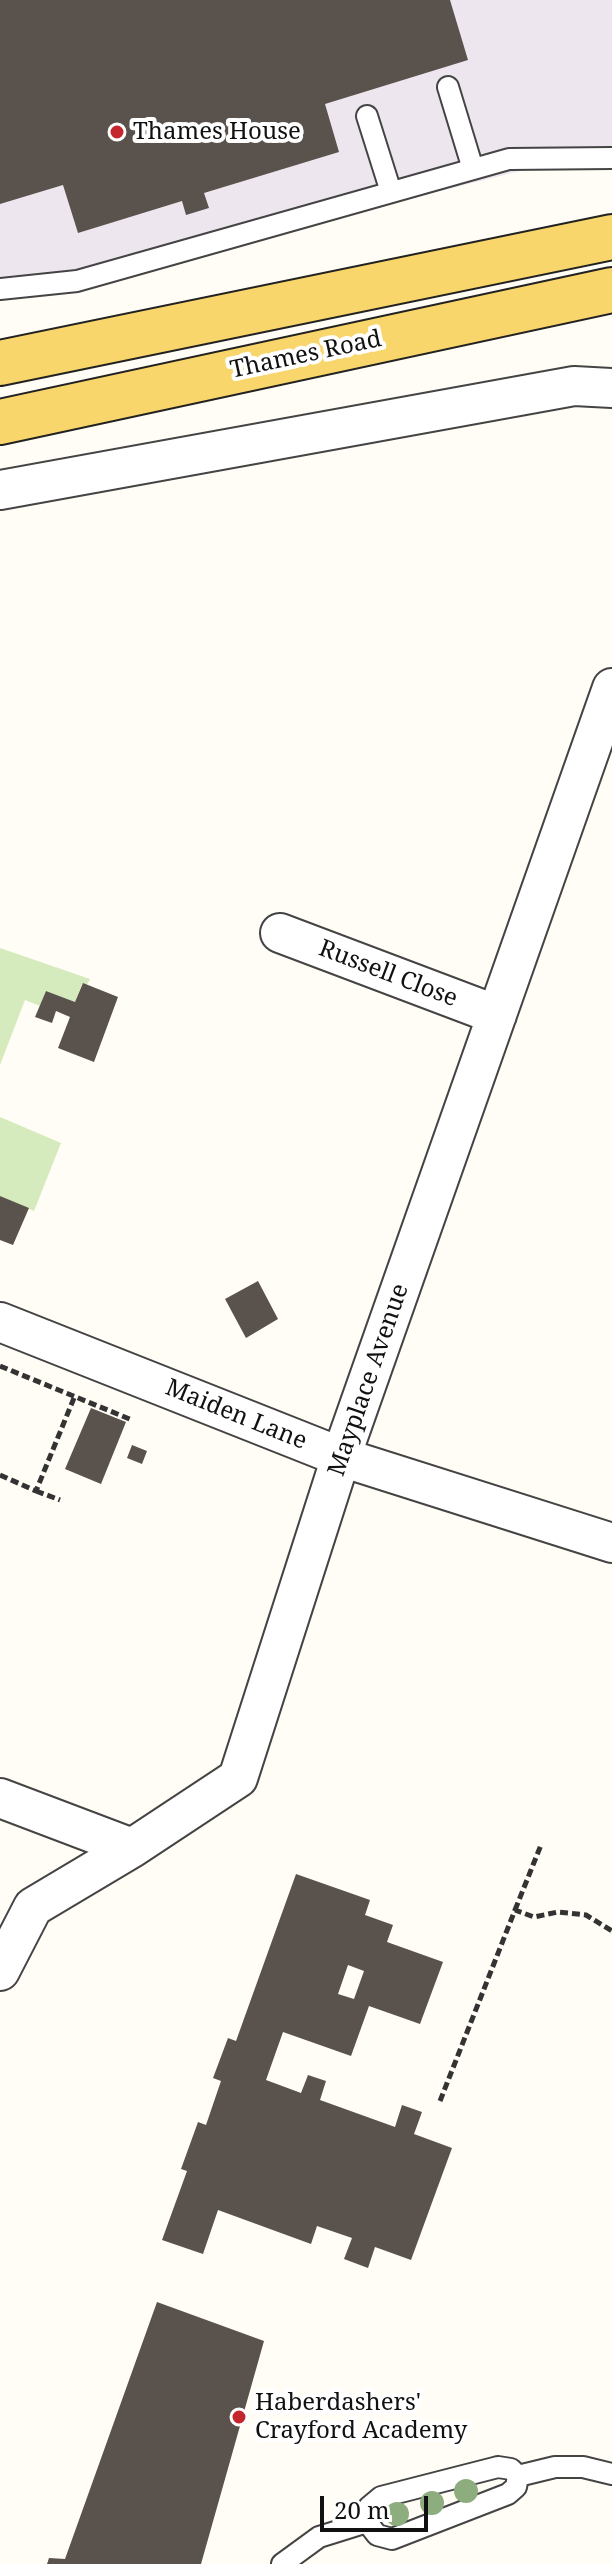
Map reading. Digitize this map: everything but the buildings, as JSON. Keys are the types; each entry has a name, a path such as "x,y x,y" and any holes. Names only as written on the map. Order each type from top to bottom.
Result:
{"main road":[{"path":"0,363 612,237"},
{"name":"Thames Road","path":"0,422 612,290"}],"street":[{"path":"0,490 574,386 612,388"},
{"name":"Mayplace Avenue","path":"0,1971 33,1907 132,1848 238,1778 341,1457 612,688"},
{"name":"Russell Close","path":"280,933 497,1015"},
{"name":"Maiden Lane","path":"0,1322 341,1457 612,1543"},
{"path":"0,1798 132,1848"}],"lane":[{"path":"448,87 473,169"},
{"path":"367,116 391,192"},
{"path":"0,289 77,281 509,159 612,158"},
{"path":"498,2467 511,2469 518,2476 516,2487 508,2494 392,2539 377,2535 367,2522 369,2507 381,2497 498,2467"},
{"path":"518,2476 555,2467 583,2467 612,2474"},
{"path":"282,2564 319,2537 367,2522"}],"path":[{"path":"0,1366 132,1420"},
{"path":"36,1491 74,1398"},
{"path":"0,1475 60,1500"},
{"path":"440,2101 541,1845"},
{"path":"515,1910 534,1917 558,1912 586,1915 612,1931"}],"shaded area":[{"path":"0,0 612,0 612,148 0,301"}],"green space":[{"path":"0,948 90,979 87,985 82,984 75,1002 46,991 40,1006 25,1000 0,1065"},
{"path":"0,1117 61,1143 34,1211 0,1196"}],"place":[{"name":"Thames House","path":"117,132"},
{"name":"Haberdashers' Crayford Academy","path":"239,2417"}]}
